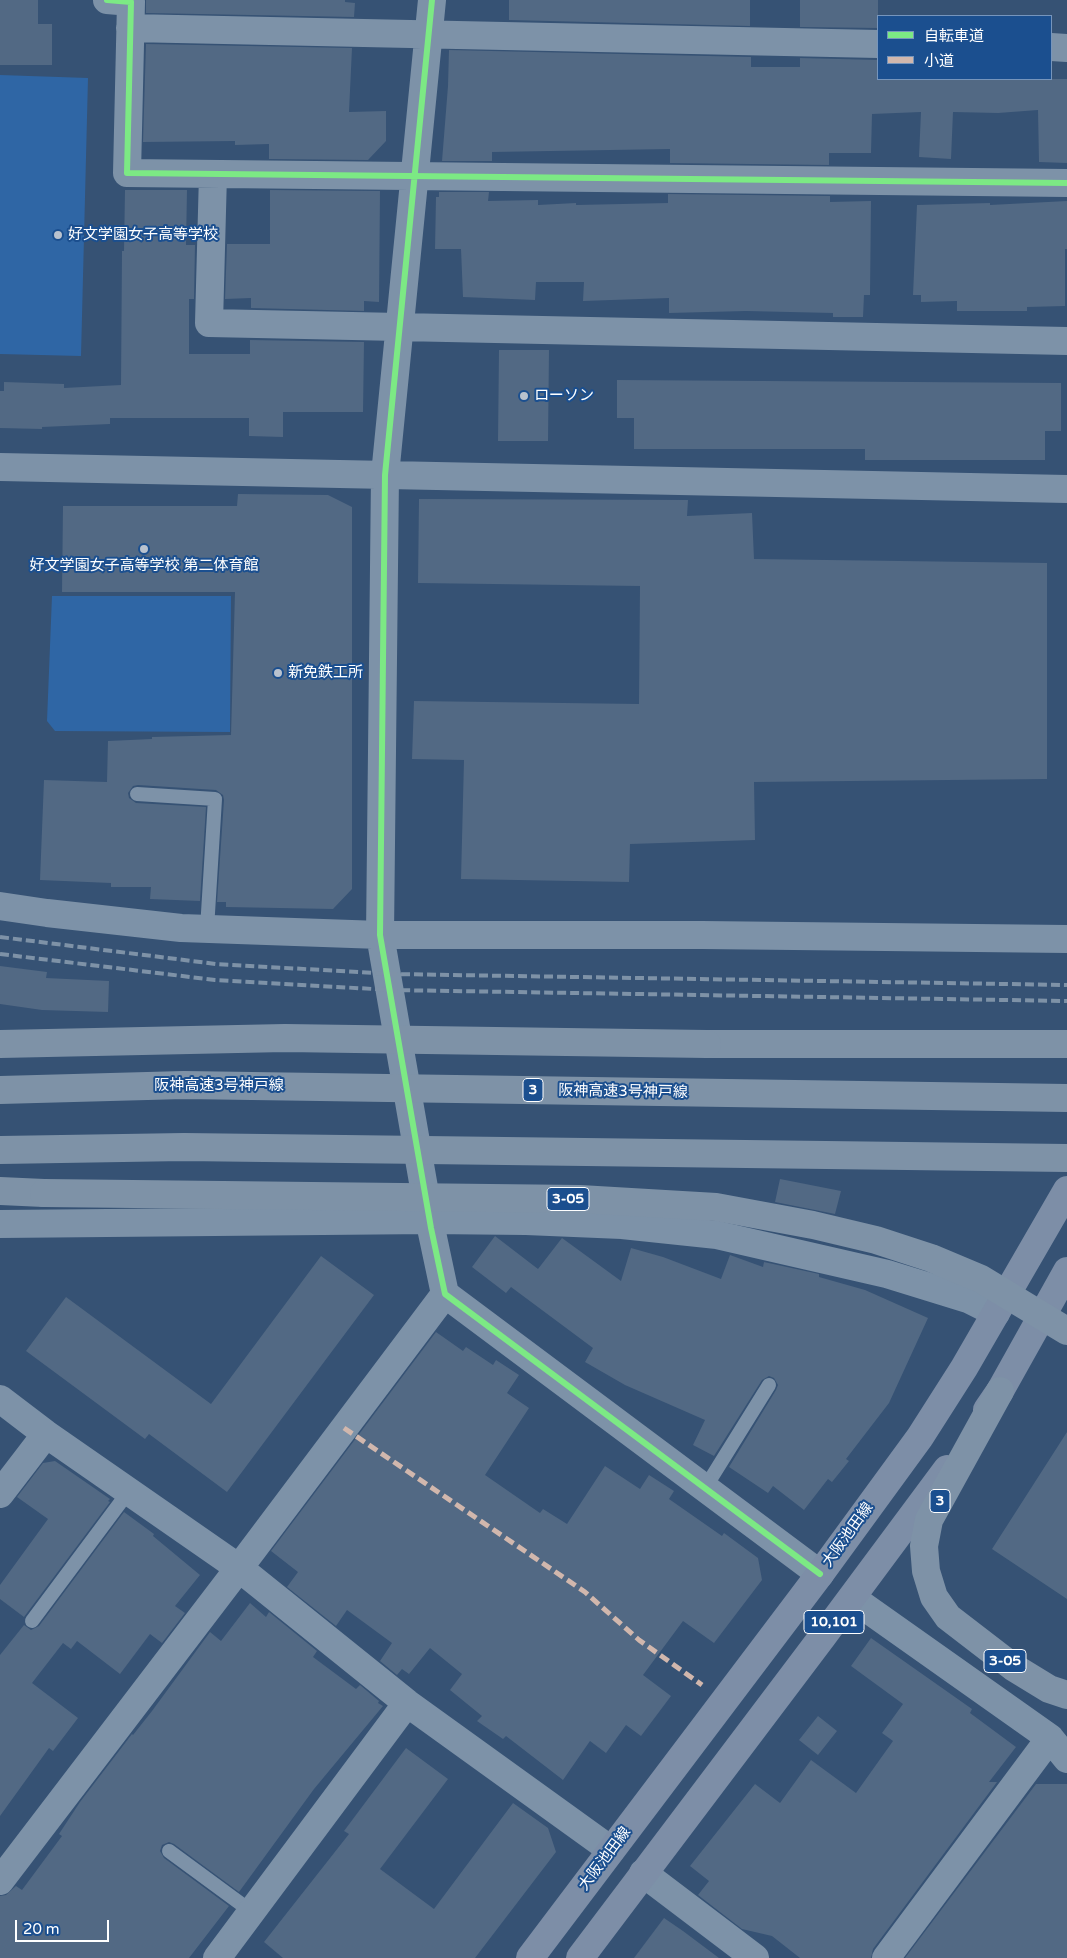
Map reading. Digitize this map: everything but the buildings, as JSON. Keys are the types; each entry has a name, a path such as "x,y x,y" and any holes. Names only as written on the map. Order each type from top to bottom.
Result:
{"highway":[{"path":"0,1044 285,1038 707,1044 1067,1044"},
{"name":"阪神高速3号神戸線","path":"0,1090 184,1085 1067,1098"},
{"path":"0,1150 184,1147 1067,1158"},
{"name":"3-05","path":"0,1191 580,1199 716,1208 813,1225 876,1240 931,1258 981,1279 1067,1331"},
{"name":"3","path":"948,1617 934,1597 926,1571 924,1546 929,1520 1000,1391"},
{"name":"3-05","path":"948,1617 1013,1667 1050,1689 1067,1695"}],"main road":[{"name":"大阪池田線","path":"530,1958 820,1574 920,1437 964,1368 1067,1190"},
{"name":"10,101","path":"580,1958 852,1598 954,1459 1000,1391 1064,1282"}],"street":[{"path":"107,0 131,2 127,173 1067,183"},
{"path":"432,0 385,475 380,935 430,1220 445,1294 820,1574"},
{"path":"130,28 877,44"},
{"path":"1052,47 1067,48"},
{"path":"214,174 209,323 1067,341"},
{"path":"0,467 1067,489"},
{"path":"0,906 181,928 380,935 702,935 1067,940"},
{"path":"0,1224 526,1220 622,1225 717,1235 887,1274 968,1299 996,1313"},
{"path":"0,1880 239,1568 445,1294"},
{"path":"0,1399 46,1434 239,1568 407,1703 611,1850"},
{"path":"0,1494 46,1434"},
{"path":"852,1598 1058,1739 1067,1759"},
{"path":"217,1958 407,1703"},
{"path":"886,1958 1058,1739"},
{"path":"643,1873 755,1958"}],"lane":[{"path":"137,794 215,799 206,928"},
{"path":"705,1488 769,1385"},
{"path":"32,1621 129,1491"},
{"path":"169,1851 252,1912"}],"shaded area":[{"path":"0,75 88,78 81,356 0,354"},
{"path":"52,596 231,596 230,732 55,731 47,721"}],"railway":[{"path":"0,937 216,964 392,974 1067,985"},
{"path":"0,954 215,980 391,990 1067,1001"}],"marked path":[{"path":"344,1428 585,1592 639,1640 702,1685"}],"cycle path":[{"path":"107,0 131,2 127,173 1067,183"},
{"path":"432,0 385,475 380,935 431,1228 445,1294 820,1574"}],"place":[{"name":"好文学園女子高等学校","path":"58,235"},
{"name":"ローソン","path":"524,396"},
{"name":"好文学園女子高等学校 第二体育館","path":"144,549"},
{"name":"新免鉄工所","path":"278,673"}]}
